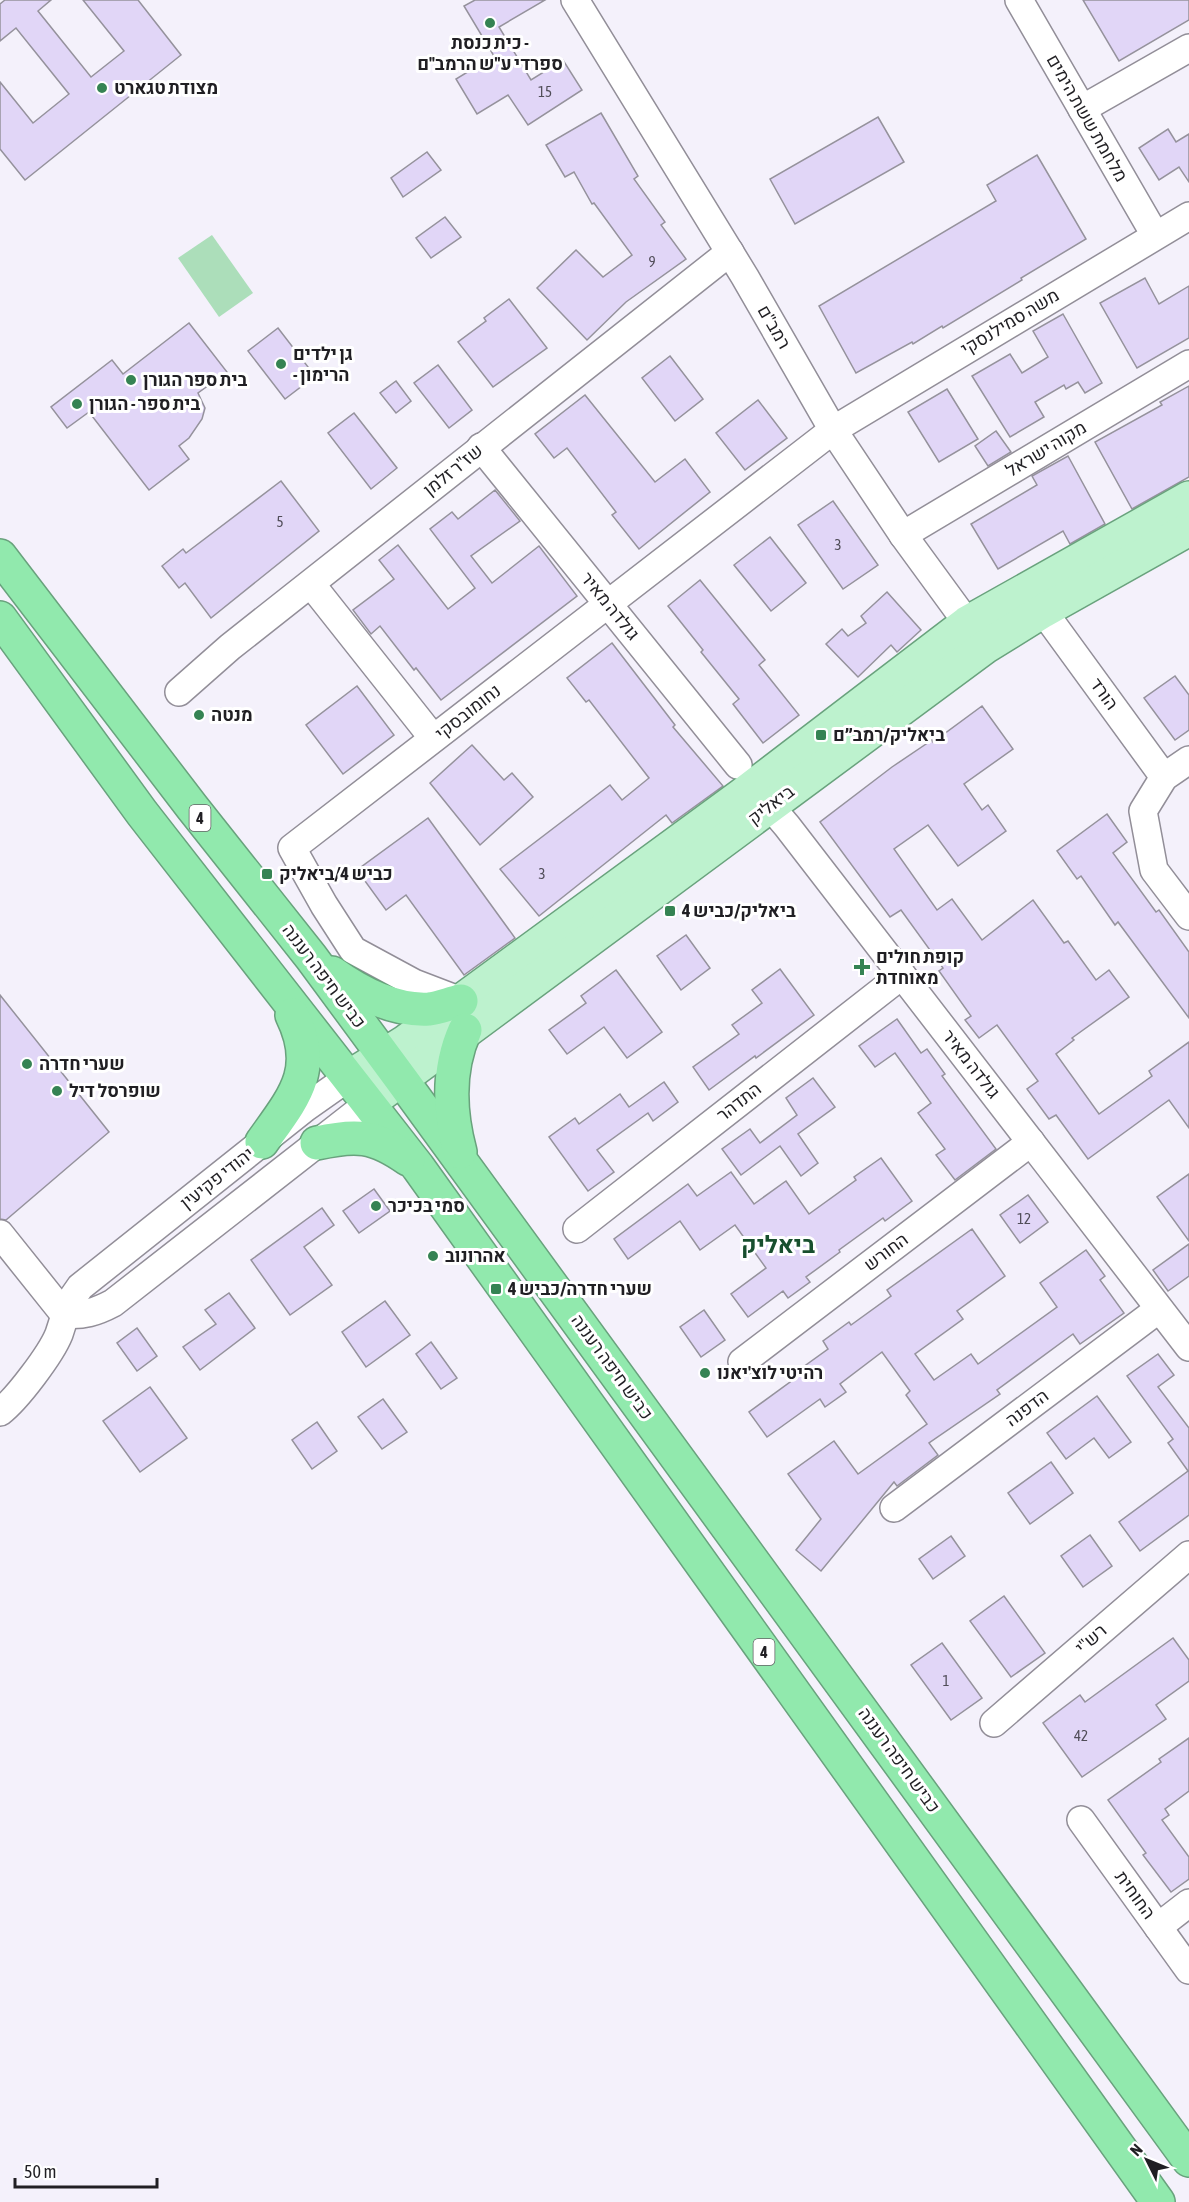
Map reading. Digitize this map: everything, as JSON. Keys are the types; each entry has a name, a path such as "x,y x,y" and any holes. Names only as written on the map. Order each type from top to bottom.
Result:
{"highway":[{"name":"כביש חיפה רעננה","path":"0,556 192,807 311,957 393,1067 1189,2160"},
{"name":"4","path":"0,618 142,813 418,1167 1158,2202"},
{"path":"311,957 346,983 370,997 400,1007 429,1009 463,1016 453,1069 451,1101 454,1129 462,1162"},
{"path":"262,1142 296,1090 304,1069 305,1054 300,1034 277,987"},
{"path":"317,1143 358,1137 376,1141 418,1167"}],"main road":[{"name":"ביאליק","path":"369,1103 393,1067 463,1016 750,789 976,635 1189,498"},
{"name":"ביאליק","path":"976,635 1043,611 1189,529"},
{"name":"יהודי פקיעין","path":"349,1077 393,1067"}],"street":[{"name":"רמב\"ם","path":"574,0 730,252 833,430 903,535 976,635"},
{"name":"מלחמת ששת הימים","path":"1019,0 1155,235"},
{"path":"1082,109 1189,48"},
{"name":"משה סמילנסקי","path":"833,430 1189,216"},
{"name":"שז\"ר זלמן","path":"179,692 230,647 730,252"},
{"name":"מקוה ישראל","path":"903,535 1189,364"},
{"name":"נחומובסקי","path":"463,1016 414,983 353,950 292,848 833,430"},
{"name":"גולדה מאיר","path":"481,447 609,603 750,789 902,975 1189,1347"},
{"path":"311,584 433,738"},
{"name":"הורד","path":"1043,611 1164,777"},
{"path":"1189,759 1164,777 1143,811 1154,870 1189,916"},
{"name":"התדהר","path":"577,1229 902,975"},
{"name":"יהודי פקיעין","path":"0,1412 30,1379 45,1358 58,1335 71,1299 91,1277 305,1108 349,1077"},
{"name":"יהודי פקיעין","path":"64,1314 80,1316 113,1303 369,1103"},
{"name":"החורש","path":"742,1362 1031,1142"},
{"path":"0,1234 64,1314"},
{"name":"הדפנה","path":"894,1508 1159,1309"},
{"name":"רש\"י","path":"994,1723 1189,1555"},
{"name":"החוחית","path":"1081,1820 1189,1970"},
{"path":"1158,1927 1189,1903"}],"green space":[{"path":"212,235 253,293 219,317 178,258"}],"building":[{"name":"מצודת טגארט","path":"5,0 51,0 38,11 91,77 124,51 83,0 138,0 181,55 25,180 0,149 0,82 33,123 69,94 16,28 0,41 0,4"},
{"path":"475,0 545,0 499,27 531,80 563,60 582,90 528,125 508,95 477,114 456,79 494,56 464,6"},
{"path":"1083,0 1189,0 1189,20 1119,61"},
{"path":"601,113 638,176 634,179 665,222 661,225 686,259 626,302 587,340 537,288 576,250 603,277 632,255 594,203 592,204 574,172 565,177 546,145"},
{"path":"878,117 904,162 795,224 770,179"},
{"path":"1168,129 1176,142 1189,134 1189,182 1179,167 1159,180 1139,148"},
{"path":"427,152 441,170 403,197 391,178"},
{"path":"1037,155 1086,239 943,328 942,326 913,344 912,342 856,373 819,306 996,201 987,185"},
{"path":"445,217 461,237 431,258 416,238"},
{"path":"1145,278 1159,304 1189,286 1189,338 1137,368 1100,303"},
{"path":"509,299 547,348 493,387 458,342 486,321 484,318"},
{"path":"1063,314 1102,383 1085,393 1078,382 1066,389 1064,385 1035,402 1044,417 1010,437 972,376 1010,354 1022,373 1048,357 1033,331"},
{"name":"בית ספר - הגורן","path":"189,323 227,372 198,393 205,408 202,419 189,438 179,446 189,459 149,490 89,412 67,428 51,407 112,360 123,374"},
{"name":"גן ילדים - הרימון","path":"278,328 315,376 285,399 248,351"},
{"path":"670,356 703,399 675,421 642,378"},
{"path":"438,365 472,410 449,428 414,383"},
{"path":"396,381 411,401 396,413 380,393"},
{"path":"1189,386 1189,477 1132,509 1095,442 1162,405 1160,402"},
{"path":"947,389 978,439 939,462 908,412"},
{"path":"585,395 655,482 685,459 710,492 639,549 612,515 616,512 567,448 554,458 535,434"},
{"path":"758,400 787,438 745,470 716,433"},
{"path":"354,413 397,468 371,489 328,433"},
{"path":"996,431 1011,452 988,466 975,446"},
{"path":"1068,456 1105,524 1070,544 1063,531 998,569 971,524 1037,485 1032,476"},
{"path":"281,481 319,531 211,618 185,583 179,588 162,566 183,549 186,553"},
{"path":"495,490 520,521 471,556 492,583 539,546 577,596 441,700 380,626 371,634 353,610 394,579 379,560 398,545 448,609 475,588 430,529 452,512 458,519"},
{"path":"833,501 878,565 843,589 798,525"},
{"path":"770,537 806,583 771,611 734,565"},
{"path":"700,580 765,660 759,665 799,715 763,743 733,704 739,699 668,606"},
{"path":"887,592 921,630 897,652 891,645 858,677 826,644 842,629 848,636 866,623 861,616"},
{"path":"612,643 675,725 673,727 723,786 672,823 666,815 539,916 500,869 610,785 622,800 649,778 589,700 586,702 567,678"},
{"path":"1175,676 1189,695 1189,730 1175,740 1144,698"},
{"path":"357,686 394,735 343,774 306,725"},
{"path":"982,706 1013,749 964,784 982,810 988,805 1006,831 958,866 928,825 894,849 937,910 952,899 982,940 1033,900 1064,943 1068,941 1096,980 1109,970 1129,997 1072,1038 1074,1040 1056,1054 1099,1114 1152,1076 1149,1071 1189,1042 1189,1128 1169,1100 1088,1159 1056,1115 1049,1119 1027,1089 1038,1081 997,1025 979,1038 965,1020 971,1016 939,971 943,968 901,910 890,917 820,822 892,767 932,740 933,742"},
{"path":"472,745 504,780 512,773 533,797 480,845 430,783"},
{"path":"1107,814 1127,842 1113,853 1156,912 1159,910 1189,952 1189,1018 1118,922 1115,925 1081,876 1077,879 1057,851"},
{"path":"428,818 515,938 464,975 406,895 386,910 357,870"},
{"path":"686,935 710,968 681,990 657,956"},
{"path":"780,969 814,1015 709,1090 693,1067 739,1034 732,1025 762,1003 752,990"},
{"path":"616,970 662,1032 627,1058 604,1027 567,1054 549,1030 586,1003 581,996"},
{"name":"שערי חדרה","path":"0,995 109,1132 6,1220 0,1219"},
{"path":"897,1019 921,1053 927,1049 945,1074 942,1076 996,1149 955,1180 936,1155 945,1149 918,1113 931,1103 895,1053 875,1067 859,1046"},
{"path":"813,1078 835,1107 798,1134 818,1163 801,1176 780,1146 741,1175 722,1149 750,1129 760,1143 797,1115 786,1098"},
{"path":"664,1082 678,1102 653,1121 648,1113 597,1150 614,1172 588,1191 549,1137 575,1118 579,1124 620,1094 629,1107"},
{"path":"881,1158 912,1201 885,1221 883,1218 839,1250 840,1252 806,1277 810,1282 788,1298 783,1291 748,1317 731,1294 766,1268 735,1225 700,1250 680,1221 628,1259 614,1239 688,1184 697,1196 731,1172 754,1204 786,1181 809,1214 856,1180 854,1177"},
{"path":"1189,1174 1189,1241 1157,1197"},
{"path":"374,1189 390,1211 359,1233 343,1211"},
{"path":"1028,1195 1048,1222 1020,1243 1000,1215"},
{"path":"322,1208 334,1225 304,1247 332,1285 290,1315 251,1260"},
{"path":"972,1229 1005,1276 957,1311 963,1319 915,1354 934,1380 971,1354 978,1364 1057,1307 1040,1283 1086,1250 1105,1276 1100,1280 1124,1313 1080,1344 1073,1334 997,1390 1000,1394 929,1443 938,1455 897,1486 894,1482 821,1571 796,1550 821,1519 788,1474 834,1441 858,1474 927,1424 906,1395 910,1391 882,1352 840,1384 846,1392 825,1407 820,1399 767,1437 749,1412 801,1374 799,1370 828,1349 823,1341 849,1322 851,1325 891,1296 887,1290"},
{"path":"1189,1244 1189,1276 1168,1291 1153,1270"},
{"path":"229,1293 255,1328 200,1370 183,1347 216,1324 205,1310"},
{"path":"385,1301 410,1335 366,1367 342,1332"},
{"path":"704,1310 725,1340 701,1357 680,1327"},
{"path":"137,1328 157,1356 137,1371 117,1343"},
{"path":"431,1342 457,1378 441,1389 416,1354"},
{"path":"1158,1354 1174,1375 1158,1387 1189,1428 1189,1515 1140,1551 1119,1522 1188,1471 1168,1443 1173,1439 1127,1376"},
{"path":"150,1387 187,1438 140,1472 103,1421"},
{"path":"1097,1396 1131,1442 1109,1458 1094,1438 1066,1459 1047,1433"},
{"path":"383,1399 407,1432 382,1449 358,1417"},
{"path":"317,1422 337,1451 312,1469 292,1440"},
{"path":"1051,1462 1073,1493 1030,1524 1008,1493"},
{"path":"1090,1535 1112,1566 1083,1587 1061,1556"},
{"path":"951,1536 965,1556 933,1579 919,1559"},
{"path":"1004,1596 1045,1653 1011,1677 970,1621"},
{"path":"1173,1638 1189,1660 1189,1681 1156,1705 1166,1719 1082,1777 1043,1723 1080,1695 1085,1702"},
{"path":"942,1643 982,1698 951,1720 911,1665"},
{"path":"1189,1738 1189,1791 1165,1809 1169,1815 1162,1820 1189,1857 1189,1879 1171,1892 1143,1855 1146,1853 1108,1800 1161,1762 1159,1759"}],"place":[{"name":"כית כנסת - ספרדי ע\"ש הרמב\"ם","path":"490,23"},
{"name":"מצודת טגארט","path":"102,88"},
{"name":"גן ילדים - הרימון","path":"281,364"},
{"name":"בית ספר הגורן","path":"131,380"},
{"name":"בית ספר - הגורן","path":"77,404"},
{"name":"מנטה","path":"199,715"},
{"name":"ביאליק/רמב״ם","path":"821,735"},
{"name":"כביש 4/ביאליק","path":"267,874"},
{"name":"ביאליק/כביש 4","path":"670,911"},
{"name":"קופת חולים מאוחדת","path":"862,967"},
{"name":"שערי חדרה","path":"27,1064"},
{"name":"שופרסל דיל","path":"57,1091"},
{"name":"סמי בכיכר","path":"376,1206"},
{"name":"אהרונוב","path":"433,1256"},
{"name":"שערי חדרה/כביש 4","path":"496,1289"},
{"name":"רהיטי לוצ'יאנו","path":"705,1373"}],"district":[{"name":"ביאליק","path":"778,1245"}]}
